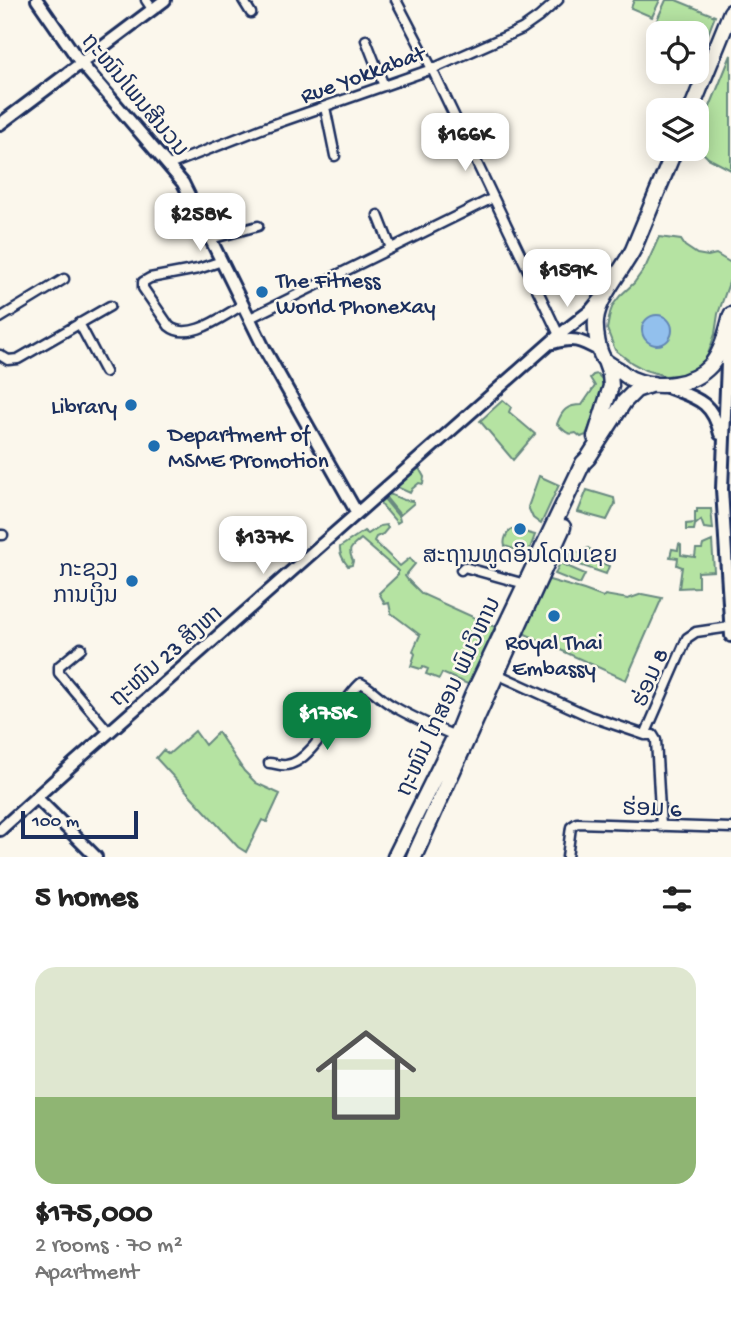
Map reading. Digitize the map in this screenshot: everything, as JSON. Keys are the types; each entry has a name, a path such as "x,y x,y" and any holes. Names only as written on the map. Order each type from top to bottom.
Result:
{"highway":[{"path":"696,98 731,12"},
{"path":"588,458 611,386 596,319 607,292 634,250 671,161"},
{"path":"602,355 631,379 657,385 672,385 692,379 712,364 730,320"},
{"path":"588,458 624,402 636,390 657,385"},
{"name":"ຖະໜົນ ໄກສອນ ພົມວິຫານ","path":"414,857 497,674 583,463 588,458"},
{"name":"ຖະໜົນ ໄກສອນ ພົມວິຫານ","path":"395,857 455,736 525,584 561,520"}],"street":[{"name":"ຖະໜົນໂພນສີນວນ","path":"37,0 80,62 183,183 288,392 357,513"},
{"path":"0,124 149,5 165,0"},
{"path":"243,0 251,13"},
{"path":"396,0 432,69 559,335"},
{"name":"Rue Yokkabat","path":"169,165 266,127 432,69 522,29 558,0"},
{"path":"366,40 384,86"},
{"path":"325,107 335,156"},
{"path":"250,318 493,198"},
{"path":"378,215 391,248"},
{"path":"210,239 258,226"},
{"path":"222,261 198,269 150,278 142,285 175,331 196,330 243,305"},
{"path":"0,318 64,279"},
{"name":"ຖະໜົນ 23 ສິງຫາ","path":"0,830 547,345 590,311 607,292"},
{"path":"0,355 8,360 18,359 110,306"},
{"path":"722,447 730,320"},
{"path":"79,323 104,372"},
{"path":"547,345 564,340 580,340 602,355"},
{"path":"657,385 698,400 711,410 717,423 727,464 722,489 731,636"},
{"path":"461,570 464,567 525,584"},
{"name":"ຮ່ອມ 8","path":"645,735 687,638 695,632 730,627"},
{"path":"80,648 59,666 59,673 109,733"},
{"path":"497,674 589,716 645,735 653,735 656,740 661,827"},
{"path":"269,763 286,765 306,756 361,684 373,690 393,707 455,736"},
{"path":"36,797 96,857"},
{"name":"ຮ່ອມ 6","path":"567,857 572,825 577,823 731,828"}],"green space":[{"path":"634,0 660,0 652,17 631,8"},
{"path":"666,0 676,0 715,16 709,31 709,21 657,20"},
{"path":"731,55 731,170 709,159 709,109"},
{"path":"659,237 681,240 697,254 716,254 731,263 731,277 706,360 688,374 665,376 632,363 615,350 607,329 613,305 646,266"},
{"path":"597,374 605,382 606,389 586,435 581,437 576,433 568,433 557,424 561,415 569,407 582,405 595,386 590,378"},
{"path":"503,400 511,407 509,412 535,434 513,460 480,421"},
{"path":"419,468 424,477 423,484 419,483 410,493 397,486"},
{"path":"539,476 559,485 541,524 533,518 528,507"},
{"path":"587,490 614,498 615,504 607,520 578,512"},
{"path":"389,494 414,503 400,515 387,499 385,500 399,517 400,521 397,523 379,502"},
{"path":"697,509 711,509 713,529 704,528 701,520 694,530 686,530 686,524 695,523"},
{"path":"386,525 388,528 374,541 400,566 410,558 415,564 405,576 422,594 495,627 470,685 442,673 439,679 426,674 428,669 411,666 415,654 413,651 420,635 391,613 389,603 385,604 379,593 398,575 398,571 361,539 351,548 352,565 348,566 342,557 340,547 364,531 368,534"},
{"path":"513,529 535,535 528,554 505,546 506,536"},
{"path":"712,541 714,571 698,572 698,587 679,588 682,567 677,565 678,558 670,557 672,549 678,550 679,544 681,555 695,557 696,549 702,549 703,545"},
{"path":"588,548 594,552 592,558 609,566 606,574 574,563 570,559 573,550 580,553"},
{"path":"560,563 585,574 580,584 555,574"},
{"path":"546,579 603,597 605,595 628,599 642,594 662,598 626,680 523,633"},
{"path":"195,731 205,745 218,732 244,771 256,783 280,794 267,822 262,820 246,852 238,847 156,758 163,750 169,754"}],"water":[{"path":"657,315 668,319 672,330 668,341 657,345 646,341 642,330 646,319"}],"place":[{"name":"The Fitness World Phonexay","path":"262,292"},
{"name":"Library","path":"131,405"},
{"name":"Department of MSME Promotion","path":"154,446"},
{"name":"ສະຖານທູດອິນໂດເນເຊຍ","path":"520,529"},
{"name":"ກະຊວງ ການເງິນ","path":"132,581"},
{"name":"Royal Thai Embassy","path":"554,616"}]}
